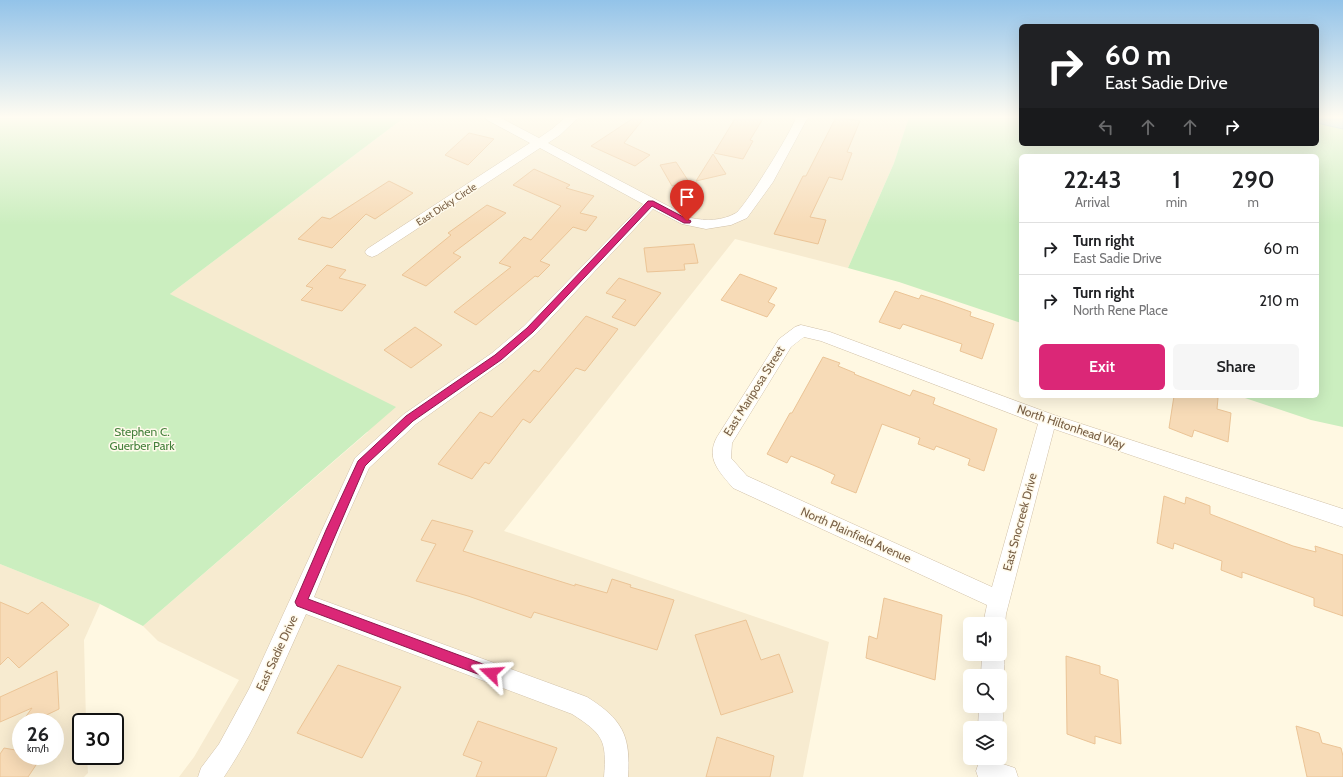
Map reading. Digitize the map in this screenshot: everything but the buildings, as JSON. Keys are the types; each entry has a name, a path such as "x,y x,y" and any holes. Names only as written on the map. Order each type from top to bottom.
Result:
{"street":[{"name":"East Dicky Circle","path":"372,252 523,153"},
{"path":"560,153 687,221 706,224 726,222 742,215 766,182 782,153"},
{"name":"East Sadie Drive","path":"210,777 227,752 257,698 301,602 331,530 362,464 410,419 498,357 530,330 651,203"},
{"name":"North Hiltonhead Way","path":"801,331 824,336 1048,420 1343,518"},
{"name":"East Mariposa Street","path":"722,460 722,442 785,343 801,331"},
{"name":"East Snocreek Drive","path":"995,617 1048,420"},
{"name":"North Plainfield Avenue","path":"722,460 740,482 999,600"},
{"path":"301,602 579,706 596,716 613,733 618,755 616,777"}],"shaded area":[{"path":"357,153 897,153 848,268 735,239 504,531 829,642 803,777 179,777 194,757 239,680 158,641 143,626 368,432 170,294"},
{"path":"0,564 100,604 84,640 86,713 72,713 72,765 88,765 88,773 84,777 0,777"}],"green space":[{"name":"Stephen C. Guerber Park","path":"0,153 357,153 170,294 396,407 143,626 100,604 0,564"},
{"path":"897,153 1343,153 1343,427 1311,420 1245,398 1319,398 1319,154 1019,154 1019,322 899,282 848,268"}],"route":[{"path":"491,673 301,602 331,530 362,464 367,458 410,419 498,357 530,330 651,203 687,221"}]}
